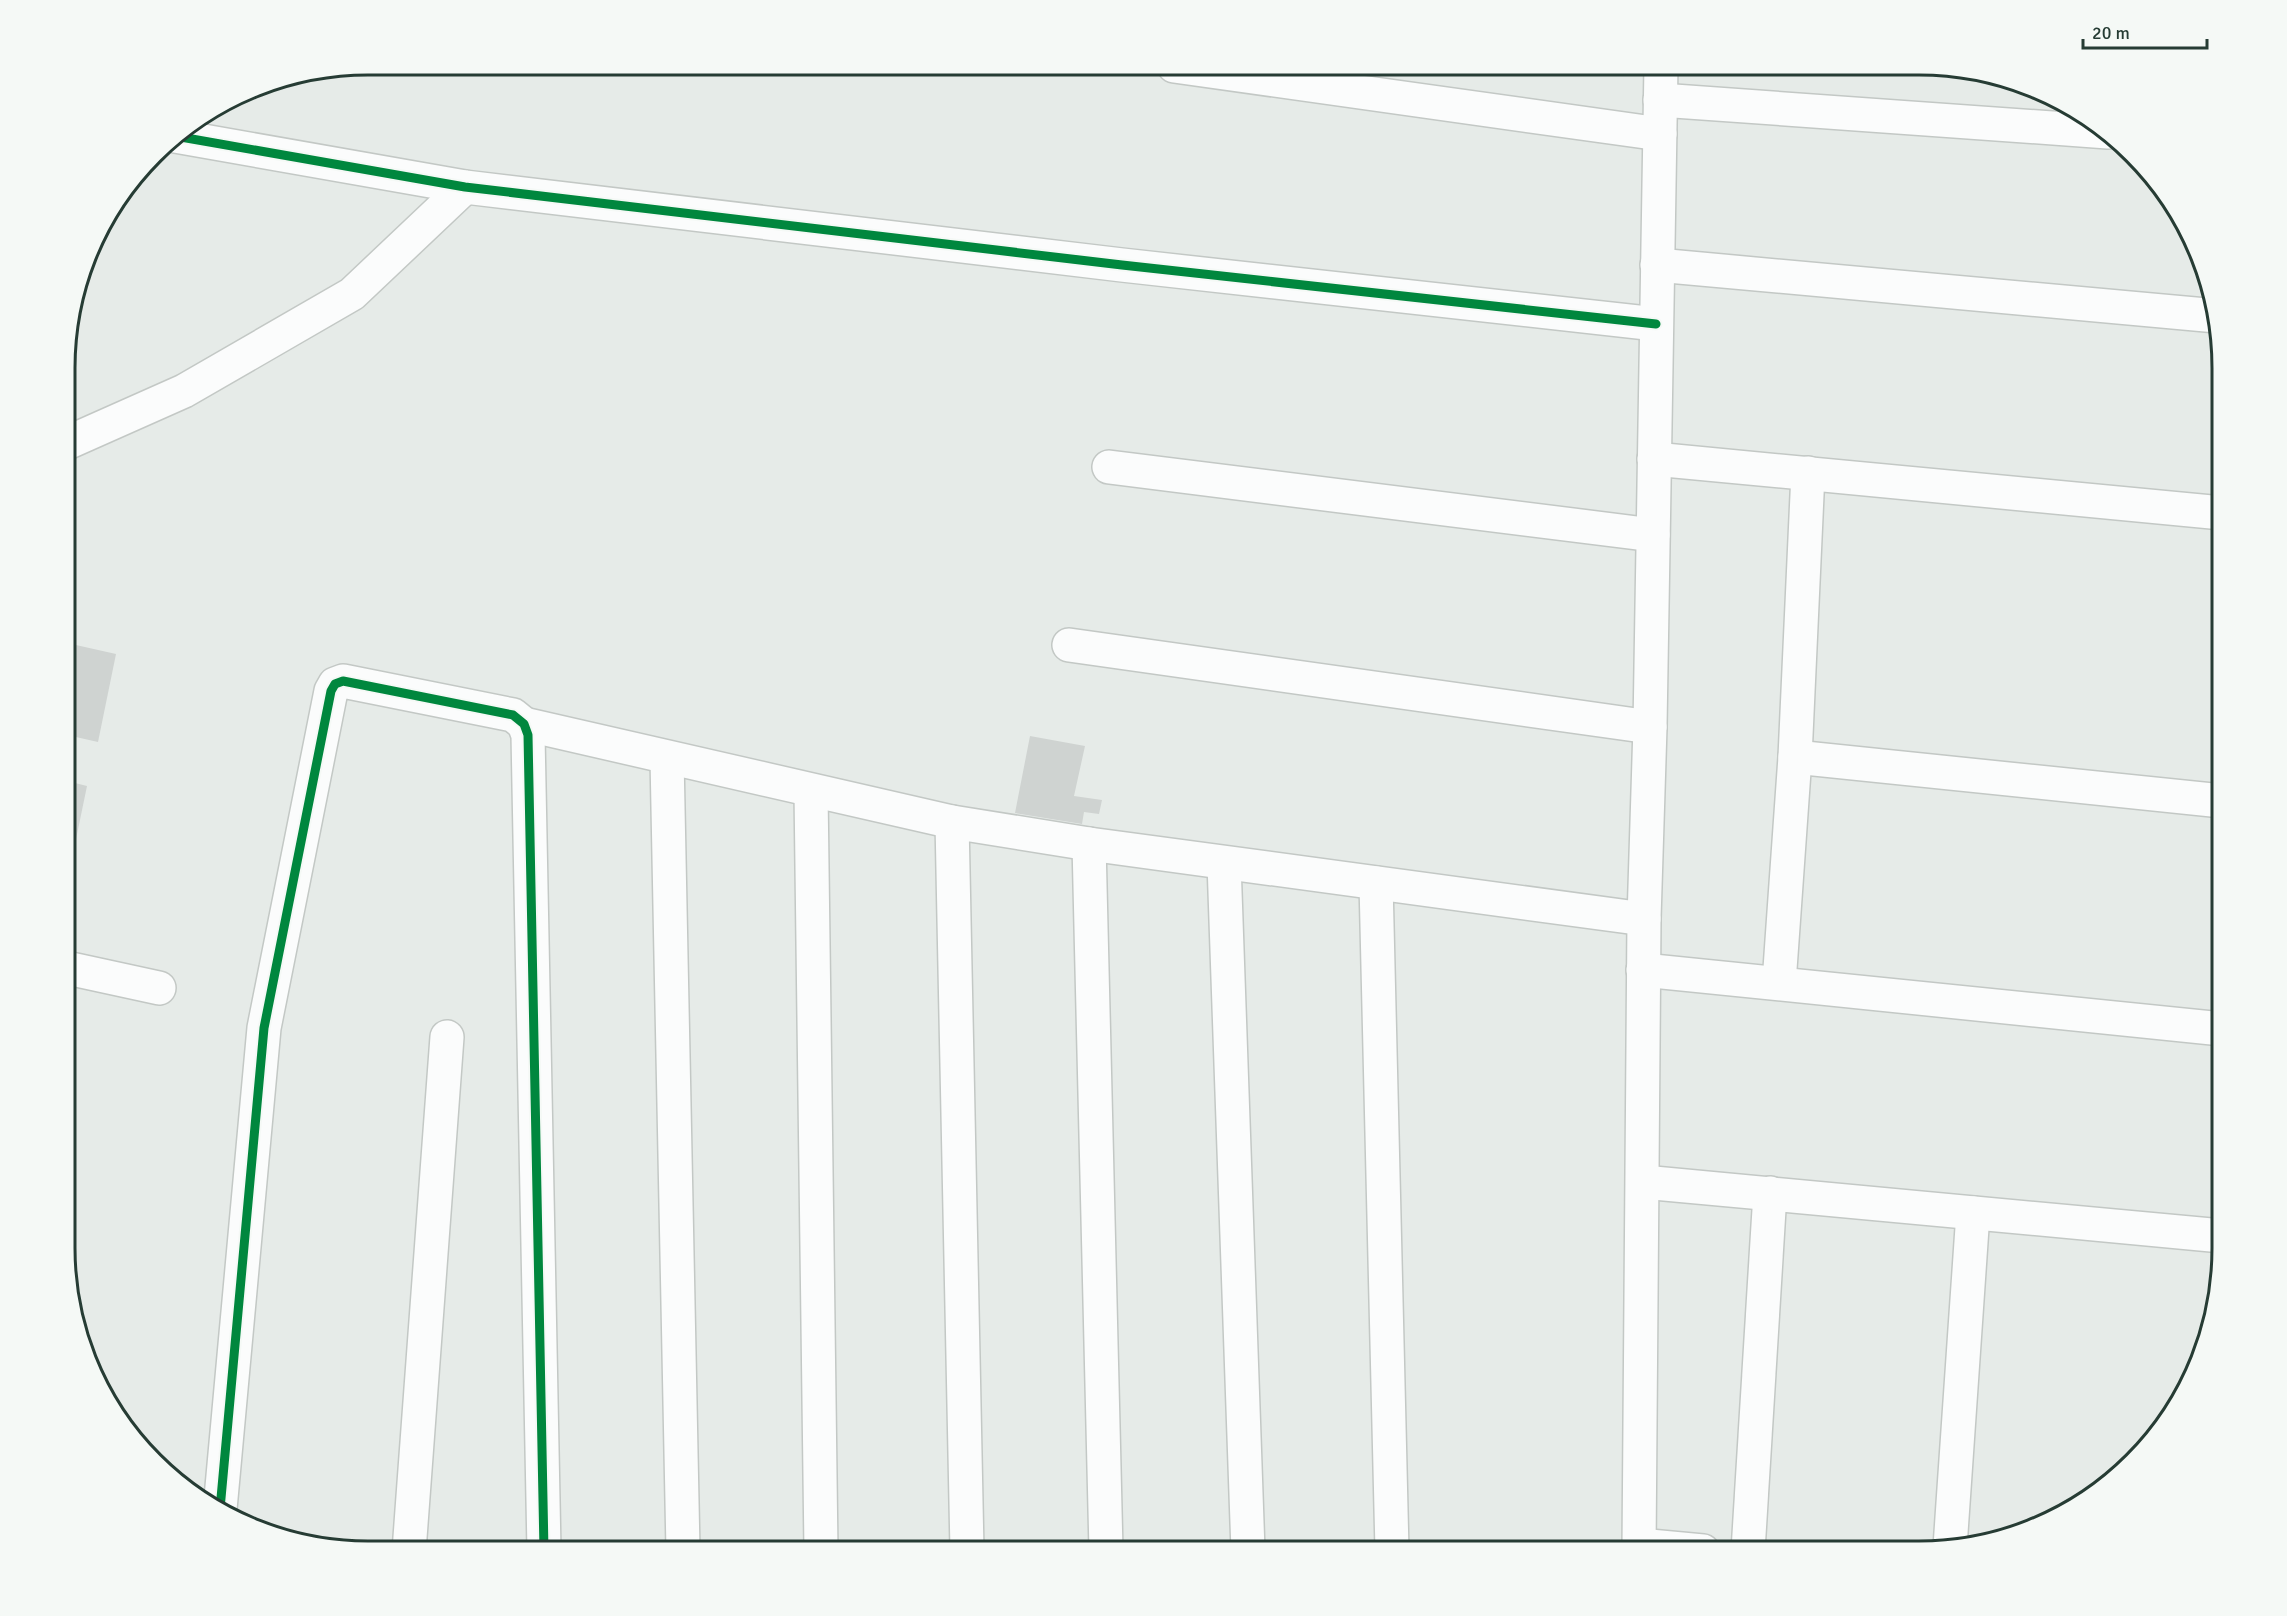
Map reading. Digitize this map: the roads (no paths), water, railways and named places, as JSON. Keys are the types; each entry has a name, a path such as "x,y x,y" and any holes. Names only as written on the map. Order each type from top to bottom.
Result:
{"street":[{"path":"1238,75 1660,134"},
{"path":"1639,1541 1643,970 1650,727 1661,75"},
{"path":"1660,100 2090,131"},
{"path":"187,138 465,187 1122,265 1656,324"},
{"path":"75,439 184,391 352,294 465,187"},
{"path":"1658,265 2207,315"},
{"path":"1654,459 2212,512"},
{"path":"1109,467 1653,535"},
{"path":"1779,983 1795,757 1808,473"},
{"path":"1069,645 1650,727"},
{"path":"221,1501 264,1028 331,692 335,684 343,681 513,715 524,724 952,822 1224,863 1644,919"},
{"path":"524,724 528,735 529,758 544,1541"},
{"path":"1795,757 2212,800"},
{"path":"667,758 683,1541"},
{"path":"811,791 821,1541"},
{"path":"952,822 967,1541"},
{"path":"1089,844 1106,1541"},
{"path":"1224,863 1248,1541"},
{"path":"1376,883 1392,1541"},
{"path":"75,970 159,988"},
{"path":"1643,970 2212,1028"},
{"path":"410,1541 447,1037"},
{"path":"1642,1182 2212,1235"},
{"path":"1749,1541 1770,1193"},
{"path":"1951,1539 1973,1213"}]}
